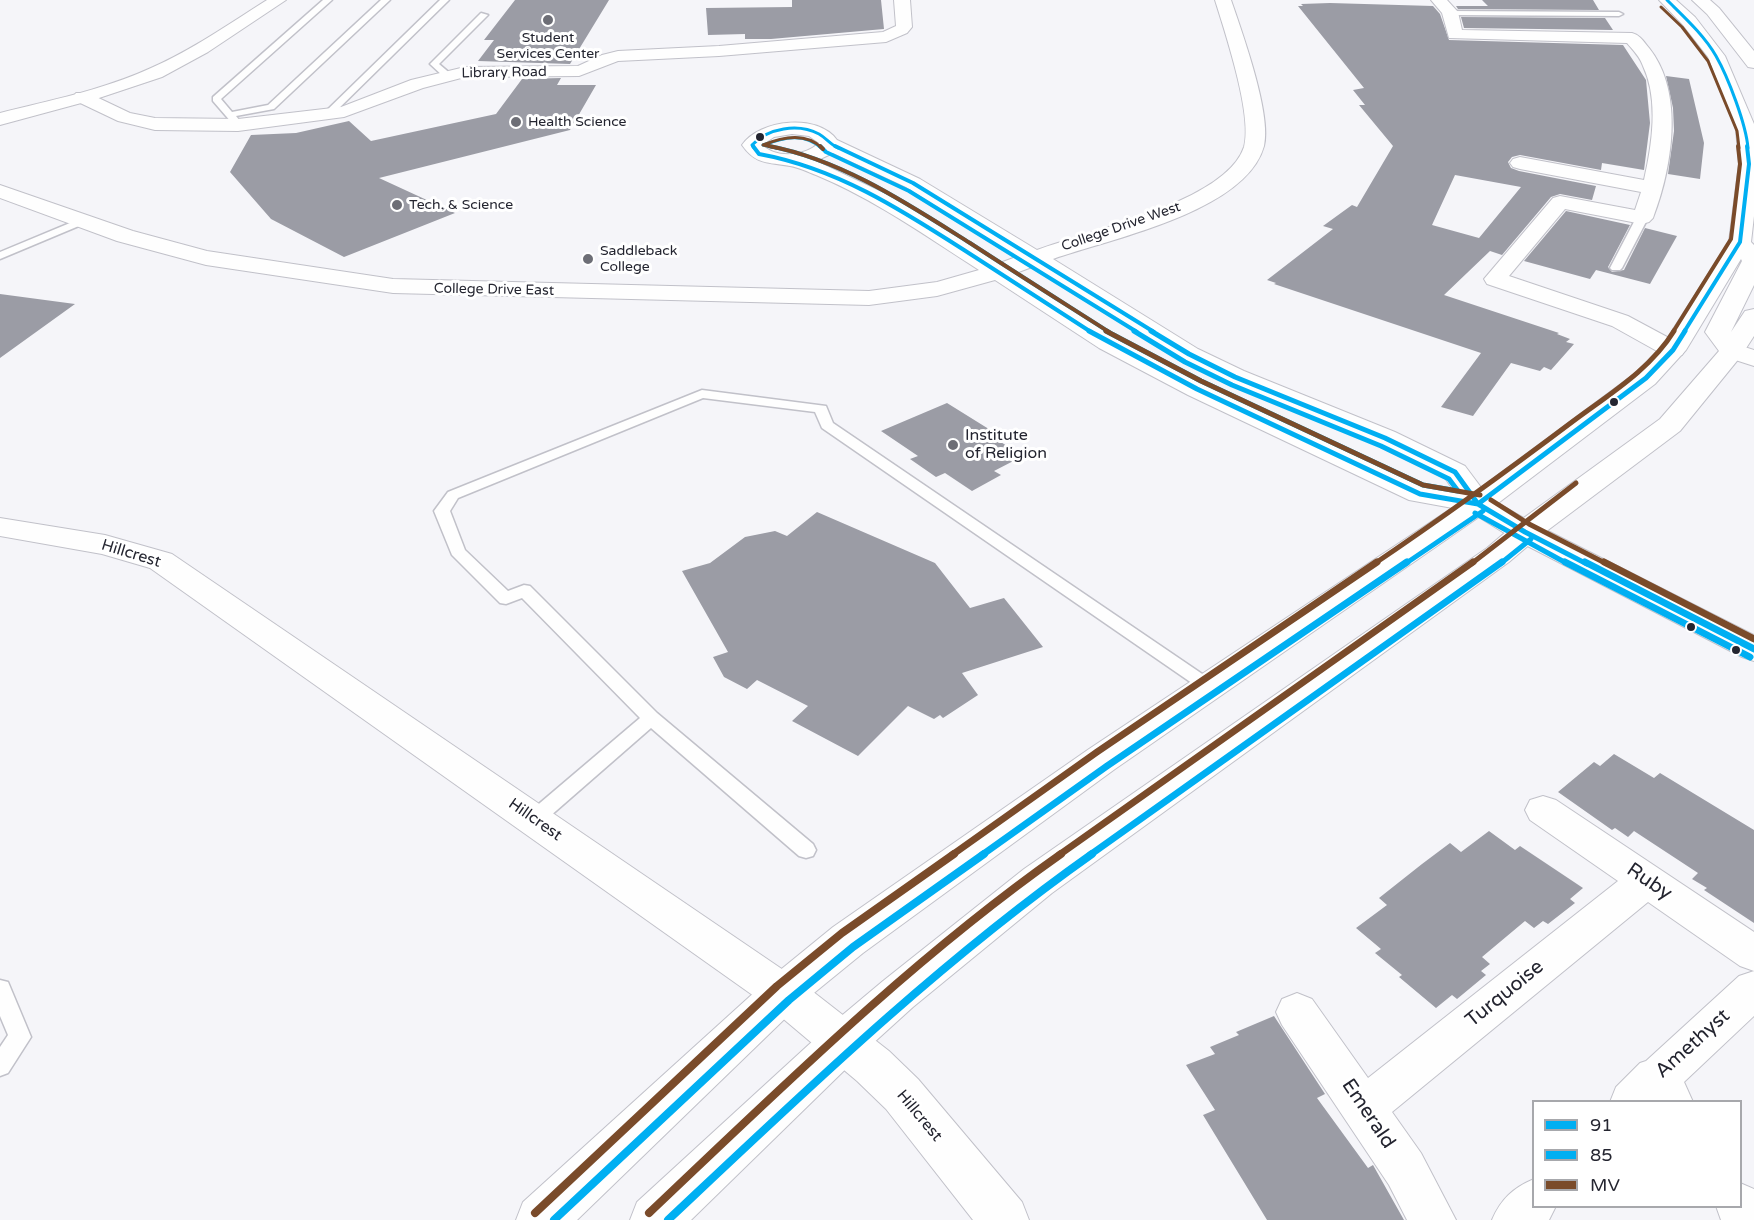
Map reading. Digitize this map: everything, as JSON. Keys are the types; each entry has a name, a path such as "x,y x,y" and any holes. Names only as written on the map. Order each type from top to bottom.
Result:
{"street":[{"path":"0,119 82,97 175,64 278,0"},
{"name":"Library Road","path":"82,97 124,117 155,124 208,127 233,120 326,116 362,107 417,84 465,72 579,71 618,56 665,55 873,39 904,27 902,0"},
{"name":"College Drive West","path":"996,270 1153,219 1195,201 1224,184 1246,162 1255,144 1252,105 1223,0"},
{"path":"541,1220 783,993 848,940 1208,686 1478,504 1646,378 1673,350 1740,242 1749,164 1746,129 1716,57 1689,21 1667,0"},
{"path":"1700,0 1713,11 1754,63"},
{"path":"1445,7 1455,35 1632,38 1653,67 1662,107 1658,158 1651,200 1642,218 1560,202 1495,279 1620,321 1673,350"},
{"path":"1478,504 1455,472 1385,438 1235,377 1189,354 913,183 830,144 823,134 802,129 779,130 754,140 752,145 759,154 794,160 824,171 903,211 1108,343 1197,389 1420,494 1478,504 1525,532 1754,649"},
{"path":"794,160 822,153 830,144"},
{"path":"1520,163 1652,188"},
{"name":"College Drive East","path":"0,191 125,236 206,258 409,288 869,298 920,293 961,283 996,270"},
{"path":"1740,242 1754,261 1718,332 1745,348"},
{"path":"655,1220 843,1042 898,994 1038,881 1498,555 1525,532 1670,425 1745,348 1754,316"},
{"name":"Hillcrest","path":"0,527 105,545 160,561 534,819 783,993 873,1066 902,1094 1004,1220"},
{"name":"Ruby","path":"1544,810 1754,954"},
{"name":"Turquoise","path":"1365,1107 1646,881"},
{"name":"Amethyst","path":"1653,1093 1754,988"},
{"name":"Emerald","path":"1297,1012 1365,1107 1405,1169 1432,1220"},
{"path":"1516,1220 1532,1203"}],"lane":[{"path":"328,0 216,99 233,120 272,107 386,0"},
{"path":"326,116 445,0"},
{"path":"1445,7 1619,14"},
{"path":"447,75 434,64 484,15"},
{"path":"1616,268 1642,218"},
{"path":"0,256 82,221"},
{"path":"806,850 651,718 524,590 506,599 458,552 442,511 453,495 702,394 822,410 827,425 1208,686"},
{"path":"534,819 651,718"},
{"path":"0,989 20,1037 0,1066"}],"building":[{"name":"Student Services Center","path":"515,0 609,0 570,64 478,61 494,40 484,40"},
{"path":"792,0 881,0 884,29 771,39 745,39 745,34 708,35 706,8 792,7"},
{"path":"1482,0 1593,0 1599,10 1458,9 1456,6 1488,6"},
{"path":"1301,4 1433,6 1440,14 1449,40 1623,45 1646,80 1650,123 1644,170 1602,163 1601,170 1520,155 1512,157 1508,162 1511,168 1519,171 1596,186 1592,200 1560,194 1551,197 1502,255 1490,251 1444,295 1559,333 1557,334 1570,339 1566,342 1574,344 1551,370 1544,367 1540,371 1511,363 1473,416 1441,407 1481,353 1267,280 1333,229 1323,226 1352,205 1357,207 1393,146 1359,105 1365,105 1353,90 1364,88 1298,6 1303,6","holes":["1455,175 1521,187 1479,238 1432,225"]},
{"path":"1461,17 1605,18 1613,30 1464,28"},
{"path":"1666,76 1689,79 1704,143 1700,179 1668,174 1674,131 1673,108"},
{"path":"561,78 557,85 596,85 570,130 379,178 455,213 344,257 271,219 230,172 251,135 296,133 349,121 371,141 496,114 522,79"},
{"path":"1566,211 1630,225 1608,267 1612,272 1624,270 1645,228 1677,236 1650,284 1596,270 1590,279 1524,261"},
{"path":"0,294 75,304 0,358"},
{"name":"Institute of Religion","path":"947,403 992,431 988,434 1023,456 994,471 1001,475 972,491 945,473 936,477 910,459 918,456 881,431"},
{"path":"817,512 935,563 970,608 1004,598 1043,647 962,673 978,695 943,718 940,715 934,719 908,706 858,756 792,721 808,706 757,680 747,689 724,677 713,657 728,652 682,571 710,563 745,537 775,531 787,536"},
{"path":"1614,754 1654,778 1660,773 1754,830 1754,923 1704,890 1707,888 1692,879 1698,873 1634,831 1628,837 1615,828 1612,830 1558,792 1594,762 1600,766"},
{"path":"1489,831 1515,850 1520,846 1583,888 1570,899 1575,903 1548,924 1543,921 1534,928 1525,921 1482,957 1490,964 1481,971 1486,975 1457,999 1452,995 1436,1008 1375,953 1381,949 1356,928 1387,905 1379,898 1450,843 1461,852"},
{"path":"1274,1016 1325,1094 1317,1098 1368,1168 1373,1165 1404,1220 1267,1220 1203,1115 1215,1110 1186,1065 1215,1054 1210,1047 1239,1035 1236,1032"}],"transit line":[{"name":"91","path":"1478,504 1646,378 1673,350 1740,242 1749,164 1746,129 1716,56 1689,21 1667,0"},
{"name":"MV","path":"535,1213 777,986 842,933 1097,752 1473,497 1640,371 1666,344 1731,239 1740,164 1737,131 1708,61 1682,27 1661,7"},
{"name":"91","path":"792,128 818,133 830,144 913,183 1189,354 1235,377 1385,438 1455,472 1478,504 1420,494 1197,389 1108,343 903,211 824,171 793,160 759,154 752,145 765,134 792,128"},
{"name":"85","path":"792,137 813,140 826,152 909,191 1185,362 1232,385 1381,446 1449,479 1458,491 1423,485 1201,381 1113,335 907,203 827,163 795,151 763,145 792,137"},
{"name":"MV","path":"823,149 811,140 794,137 778,139 763,145 795,151 827,163 907,203 1113,335 1201,381 1423,485 1480,495"},
{"name":"MV","path":"649,1213 837,1035 892,987 1032,874 1493,548 1576,483"},
{"name":"MV","path":"1491,500 1529,524 1754,639"},
{"name":"91","path":"1478,504 1525,532 1754,649"},
{"name":"85","path":"554,1220 789,1000 853,947 1107,766 1483,511"},
{"name":"85","path":"1475,513 1521,540 1750,657"},
{"name":"85","path":"668,1220 849,1049 904,1001 1043,888 1503,562 1531,539"}],"place":[{"name":"Student Services Center","path":"548,20"},
{"name":"Health Science","path":"516,122"},
{"name":"Tech. & Science","path":"397,205"},
{"name":"Saddleback College","path":"588,259"},
{"name":"Institute of Religion","path":"953,445"}]}
